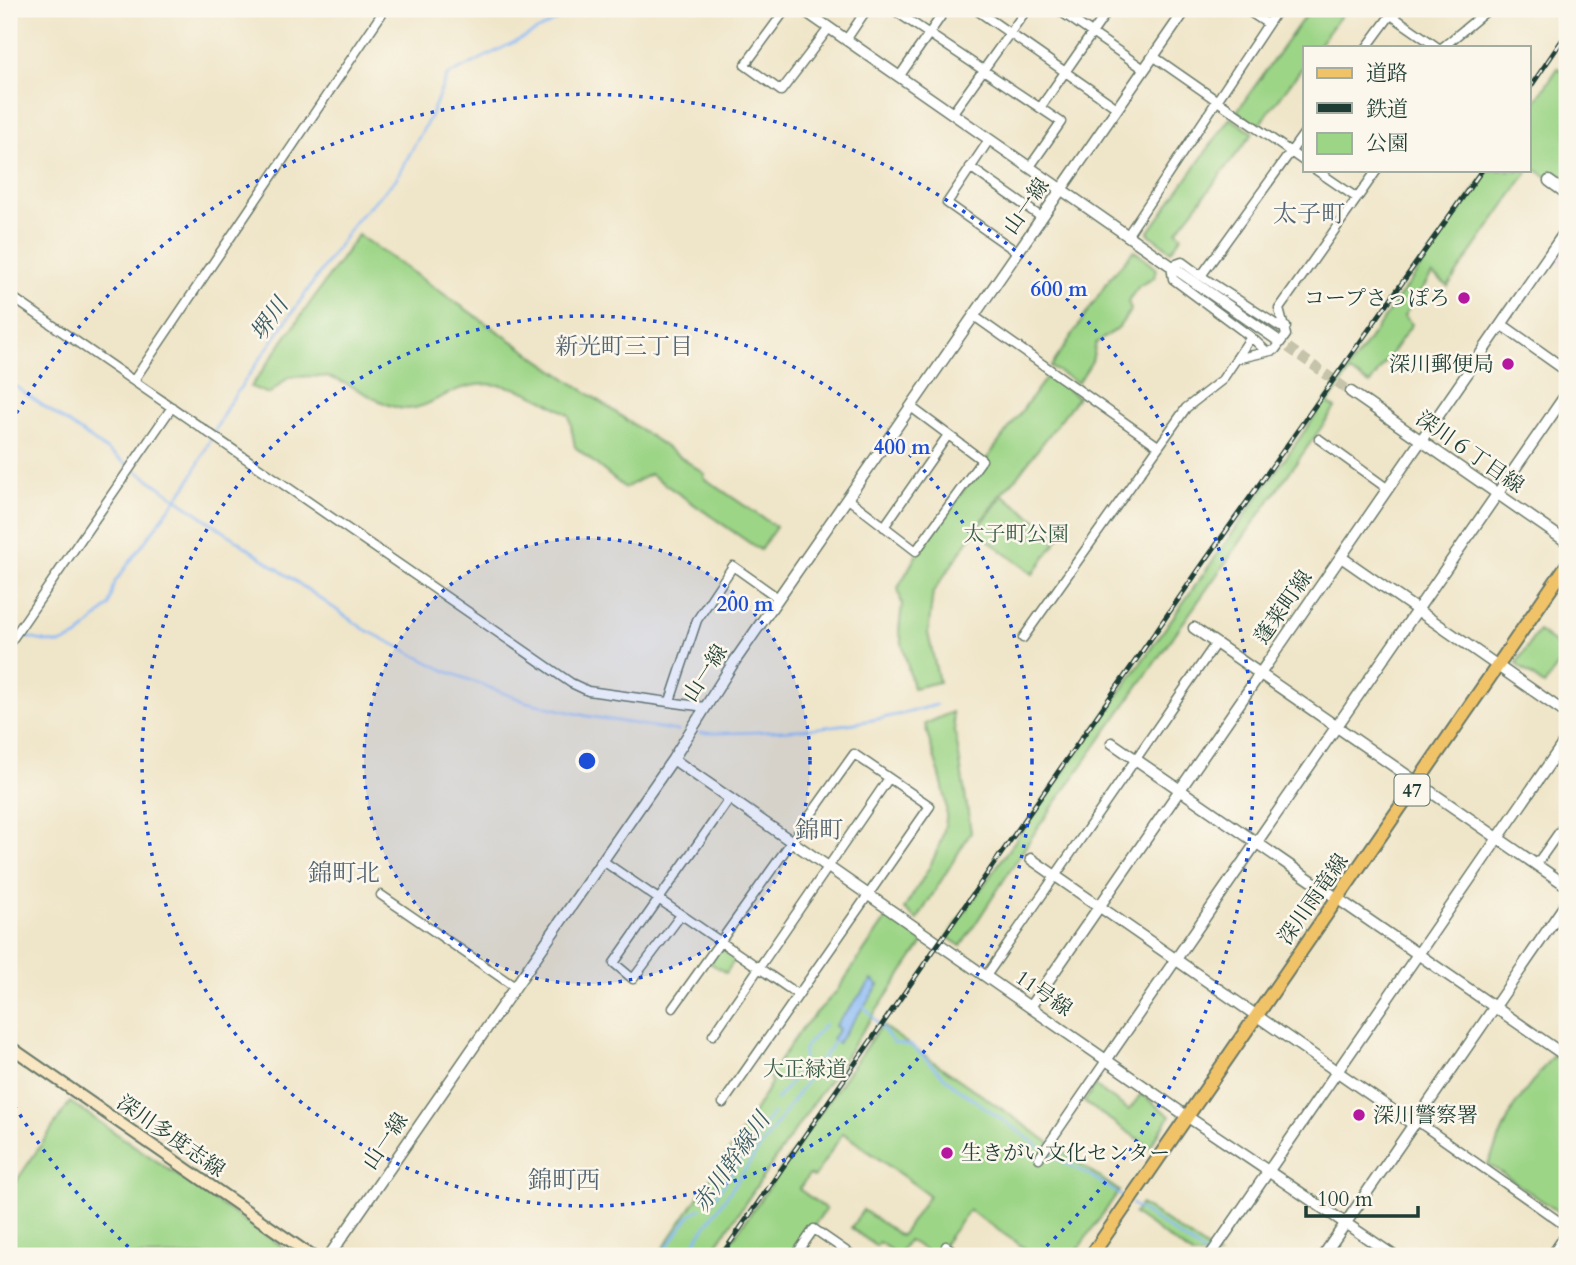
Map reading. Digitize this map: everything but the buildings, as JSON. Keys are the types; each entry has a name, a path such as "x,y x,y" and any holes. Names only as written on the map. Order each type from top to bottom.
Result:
{"main road":[{"name":"深川雨竜線","path":"1091,1256 1567,565"},
{"name":"深川多度志線","path":"9,1046 312,1256"}],"street":[{"path":"134,380 385,9"},
{"path":"786,9 745,65 781,90 829,28"},
{"path":"802,9 1276,339"},
{"path":"846,40 865,12 852,9"},
{"path":"892,9 1060,122 1029,168"},
{"path":"899,77 946,9"},
{"path":"975,9 1117,108"},
{"path":"952,114 1027,9"},
{"path":"1057,9 1144,69"},
{"path":"1040,108 1109,9"},
{"name":"山一線","path":"329,1256 603,861 778,598 1185,9"},
{"path":"1245,9 1268,24"},
{"path":"1126,236 1278,9"},
{"path":"1444,46 1489,9"},
{"path":"1368,46 1393,12 1436,46"},
{"path":"1153,56 1303,161"},
{"path":"1201,276 1303,135"},
{"path":"989,140 947,203 1017,253"},
{"path":"970,167 1041,217"},
{"path":"1319,172 1357,198"},
{"path":"1236,359 1275,350 1281,343 1286,335 1286,327 1279,309 1376,172"},
{"path":"1549,181 1567,194"},
{"name":"蓬莱町線","path":"1030,1007 1567,229"},
{"path":"1171,266 1182,262 1280,327 1286,327"},
{"path":"1171,266 1173,279 1267,352"},
{"path":"9,295 571,683 589,691 705,707"},
{"path":"974,316 1158,446"},
{"path":"1502,325 1567,370"},
{"path":"1023,638 1186,408 1213,388 1251,337"},
{"name":"深川６丁目線","path":"1351,392 1567,542"},
{"path":"1039,1158 1567,393"},
{"path":"9,644 172,407"},
{"path":"847,498 916,551 982,460 911,407"},
{"path":"884,527 948,435"},
{"path":"1320,439 1388,489"},
{"path":"1341,557 1567,714"},
{"path":"670,701 697,620 733,566 778,598"},
{"path":"1194,628 1567,886"},
{"path":"986,976 1216,643"},
{"path":"1210,1256 1567,738"},
{"path":"1112,743 1567,1058"},
{"path":"673,1007 854,754 930,806 723,1104"},
{"name":"11号線","path":"673,759 1188,1117 1394,1256"},
{"path":"713,1035 889,778"},
{"path":"681,915 633,979 614,963 730,798"},
{"path":"1536,865 1567,821"},
{"path":"1031,859 1567,1227"},
{"path":"603,861 797,994"},
{"path":"382,895 515,987"},
{"path":"1323,1256 1567,902"},
{"path":"795,1256 814,1228 853,1256"},
{"path":"1552,1256 1567,1234"},
{"path":"946,1246 961,1256"}],"shaded area":[{"path":"1567,231 1567,268 1550,256"}],"green space":[{"path":"1310,9 1346,9 1318,46 1303,46 1303,67 1258,126 1237,111"},
{"path":"1558,68 1567,75 1567,189 1531,167 1530,110"},
{"path":"1230,118 1253,133 1177,231 1182,236 1171,251 1148,233"},
{"path":"1488,172 1528,172 1448,286 1432,274 1404,316 1412,324 1370,384 1350,372 1328,403 1335,408 1037,829 961,946 947,937"},
{"path":"358,235 705,474 704,478 776,527 760,550 650,474 625,488 575,447 569,415 542,399 513,388 483,384 407,409 388,405 327,377 289,377 269,394 251,387"},
{"path":"1134,250 1156,269 1154,278 1139,286 1128,301 1131,310 1118,328 1096,343 1092,361 1078,383 1051,367 1110,278"},
{"path":"1048,375 1078,397 999,496 933,592 928,633 939,682 913,688 899,630 902,605 898,588 917,554"},
{"name":"太子町公園","path":"1003,495 1059,538 1033,574 976,531"},
{"path":"1538,631 1567,652 1544,685 1516,664"},
{"path":"952,712 971,832 917,920 904,909 935,856 946,820 945,796 925,724"},
{"name":"大正緑道","path":"888,916 924,941 709,1256 658,1256 744,1129 771,1083 769,1076 803,1027 836,992"},
{"path":"720,948 736,958 726,973 710,963"},
{"path":"881,1025 1119,1191 1073,1256 1036,1256 969,1210 935,1256 908,1240 898,1255 879,1242 876,1246 851,1228 863,1210 901,1236 929,1195 843,1133 814,1177 809,1175 799,1189 826,1209 791,1256 721,1256"},
{"path":"1553,1055 1567,1065 1566,1217 1488,1164 1513,1108"},
{"path":"1095,1086 1129,1110 1141,1094 1170,1116 1150,1147 1084,1102"},
{"path":"70,1102 296,1256 9,1256 9,1192"},
{"path":"1141,1204 1218,1256 1194,1256 1134,1214"}],"water":[{"path":"872,980 879,985 838,1043 832,1039 839,1029 835,1026"}],"waterway":[{"name":"堺川","path":"19,636 59,644 77,637 109,606 115,582 189,482 228,405 357,219 396,179 430,117 447,76 556,21 571,9"},
{"path":"9,382 364,629 446,671 527,702 587,716 678,731"},
{"path":"701,733 820,728 878,719 936,705"},
{"path":"863,1005 894,1043 912,1046 953,1085 1056,1158 1091,1176 1127,1200"},
{"path":"776,1100 803,1067 804,1048 825,1024"},
{"name":"赤川幹線川","path":"685,1256 835,1040"},
{"path":"711,1203 773,1113"},
{"path":"1132,1204 1207,1255"},
{"path":"661,1256 690,1215 701,1208"}],"tunnel":[{"path":"1276,339 1351,392"}],"railway":[{"path":"1530,88 1567,33"},
{"path":"721,1256 1200,568 1481,172"}],"place":[{"name":"コープさっぽろ","path":"1464,298"},
{"name":"深川郵便局","path":"1508,364"},
{"name":"深川警察署","path":"1359,1115"},
{"name":"生きがい文化センター","path":"947,1153"}],"district":[{"name":"太子町","path":"1309,214"},
{"name":"新光町三丁目","path":"624,346"},
{"name":"錦町","path":"819,830"},
{"name":"錦町北","path":"344,873"},
{"name":"錦町西","path":"564,1180"}]}
